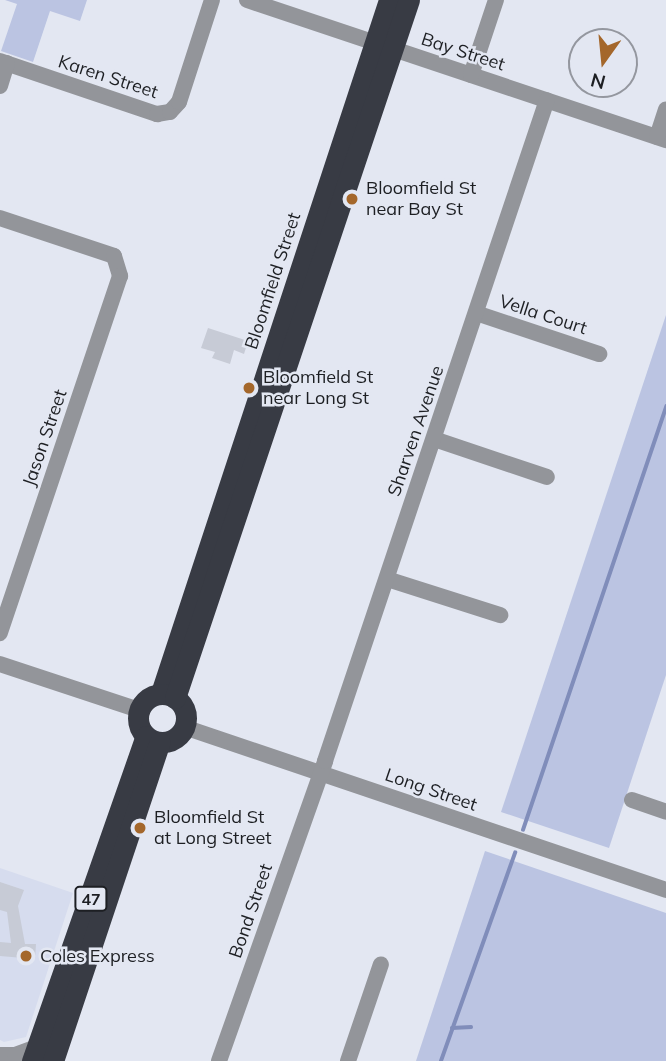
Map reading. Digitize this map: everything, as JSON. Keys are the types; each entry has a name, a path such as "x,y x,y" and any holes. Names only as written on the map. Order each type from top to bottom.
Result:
{"highway":[{"path":"384,46 389,0"},
{"path":"168,695 384,46 408,0"},
{"path":"168,695 185,710 184,727 175,738 153,739 138,724 139,710 147,698 168,695"},
{"name":"47","path":"34,1054 153,739"},
{"name":"47","path":"53,1061 153,739"}],"street":[{"name":"Karen Street","path":"4,62 157,114 170,112 179,102 212,0"},
{"name":"Bay Street","path":"247,0 661,138"},
{"path":"471,75 496,0"},
{"path":"0,86 4,62"},
{"name":"Sharven Avenue","path":"320,773 547,100"},
{"path":"661,138 666,109"},
{"name":"Jason Street","path":"0,218 114,256 120,276 0,633"},
{"name":"Vella Court","path":"476,313 599,354"},
{"path":"434,439 547,477"},
{"path":"387,579 500,615"},
{"path":"0,665 139,710"},
{"name":"Long Street","path":"184,727 666,890"},
{"name":"Bond Street","path":"219,1061 320,773"},
{"path":"632,800 666,812"},
{"path":"348,1061 381,964"},
{"path":"0,1055 34,1054"}],"shaded area":[{"path":"5,0 87,0 80,21 50,11 33,62 1,51 17,4"},
{"path":"666,315 666,675 609,848 501,812"},
{"path":"485,851 666,913 666,1061 416,1061"},
{"name":"Coles Express","path":"0,868 73,893 26,1037 4,1042 0,1040"}],"building":[{"path":"208,328 248,341 244,354 234,350 230,364 212,358 215,352 201,348"},
{"path":"0,882 24,890 18,906 25,944 36,944 35,959 0,956 0,942 11,943 7,912 0,910"}],"waterway":[{"path":"523,830 666,407"},
{"path":"441,1061 515,853"},
{"path":"452,1028 471,1027"}],"place":[{"name":"Bloomfield St near Bay St","path":"352,199"},
{"name":"Bloomfield St near Long St","path":"249,388"},
{"name":"Bloomfield St at Long Street","path":"140,828"},
{"name":"Coles Express","path":"26,956"}]}
